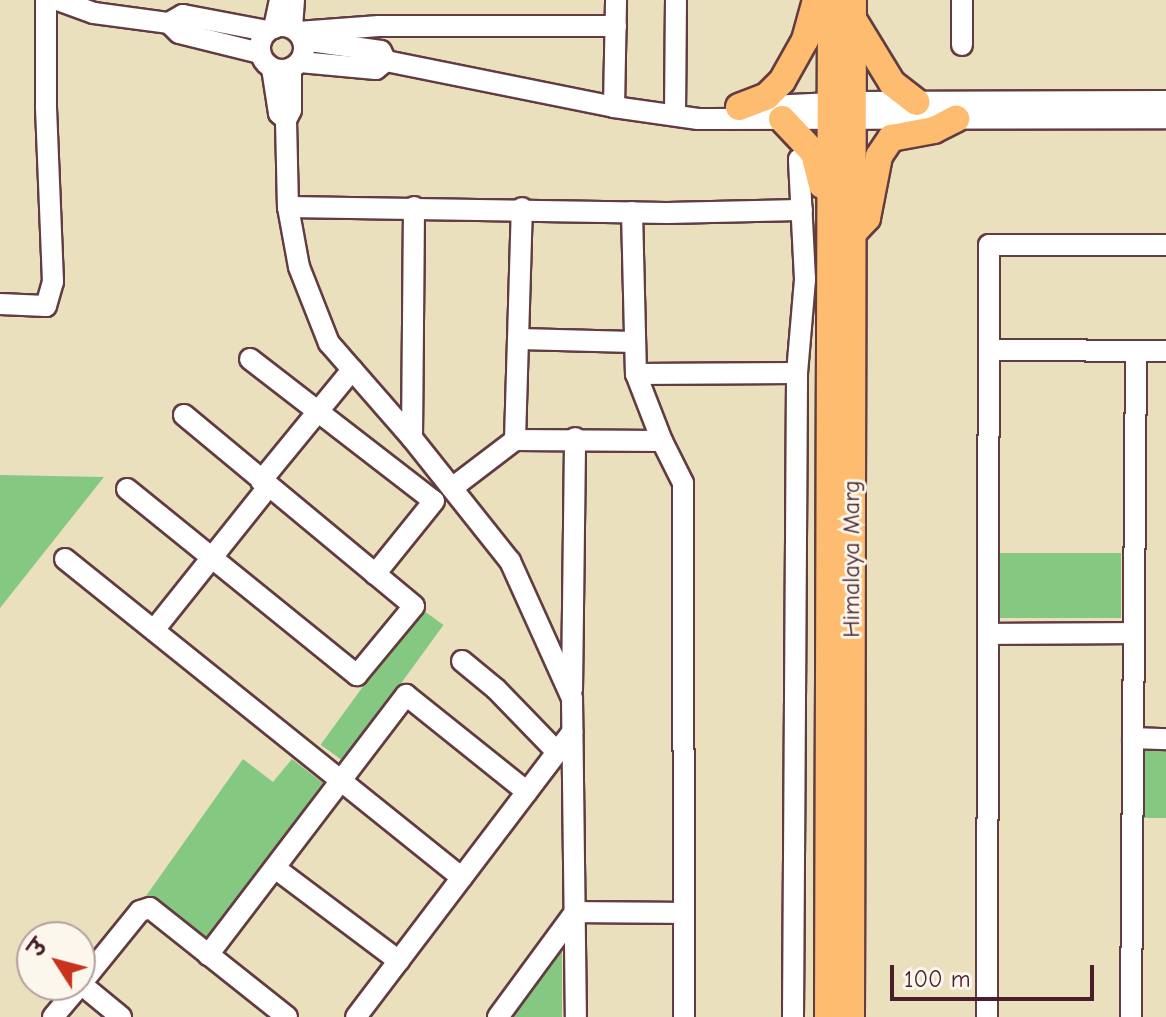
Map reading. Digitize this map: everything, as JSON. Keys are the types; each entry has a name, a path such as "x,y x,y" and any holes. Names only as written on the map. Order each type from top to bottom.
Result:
{"main road":[{"path":"739,107 767,96 782,81 805,40 816,0"},
{"name":"Himalaya Marg","path":"831,0 853,233 851,1017"},
{"path":"853,10 892,83 916,102"},
{"name":"Himalaya Marg","path":"828,1017 818,270 831,217 853,10"},
{"path":"782,119 814,153 831,217"},
{"path":"853,233 867,218 879,156 891,138 934,130 956,119"}],"street":[{"path":"0,304 46,306 53,282 46,106 46,0"},
{"path":"58,0 169,23 179,33 281,63 376,69 386,61"},
{"path":"280,0 287,32"},
{"path":"294,0 281,63 291,110 286,120 288,207 299,267 329,343 412,438 510,561 572,698"},
{"path":"614,107 616,0"},
{"path":"675,114 676,0"},
{"path":"962,0 962,45"},
{"path":"169,23 183,15 287,32 381,51 386,61"},
{"path":"281,63 261,41 287,32 379,26 616,26"},
{"path":"386,61 614,107 698,119 782,119 916,102 1166,101"},
{"path":"675,114 739,107 956,119 1166,118"},
{"path":"793,1017 797,373 818,270 802,210 799,159"},
{"path":"288,207 522,208 632,212 802,210"},
{"path":"412,438 414,207"},
{"path":"515,440 522,208"},
{"path":"632,212 636,374 662,441 683,483 684,1017"},
{"path":"987,1017 989,245 1166,245"},
{"path":"520,339 633,342"},
{"path":"989,350 1166,351"},
{"path":"1131,1017 1136,351"},
{"path":"250,359 434,501 375,574"},
{"path":"154,630 212,558 317,412 352,370"},
{"path":"636,374 797,373"},
{"path":"127,489 357,675 414,606 184,415"},
{"path":"452,488 515,440 575,438 662,441"},
{"path":"575,438 572,732 576,1017"},
{"path":"65,559 462,878"},
{"path":"988,634 1134,633"},
{"path":"462,661 496,689 557,752"},
{"path":"208,955 406,695 527,792"},
{"path":"356,1017 572,732"},
{"path":"1133,738 1166,739"},
{"path":"275,868 399,961"},
{"path":"96,965 145,907 287,1017"},
{"path":"575,912 684,913"},
{"path":"498,1017 575,912"},
{"path":"96,997 121,1017"},
{"path":"53,1017 66,1001"}],"green space":[{"path":"0,475 104,477 0,608"},
{"path":"1000,553 1121,553 1121,618 1000,618"},
{"path":"420,608 443,625 344,762 321,745"},
{"path":"1142,747 1166,747 1166,818 1142,818"},
{"path":"243,759 273,782 292,759 323,783 207,941 146,896"},
{"path":"562,951 562,1017 513,1017"}]}
